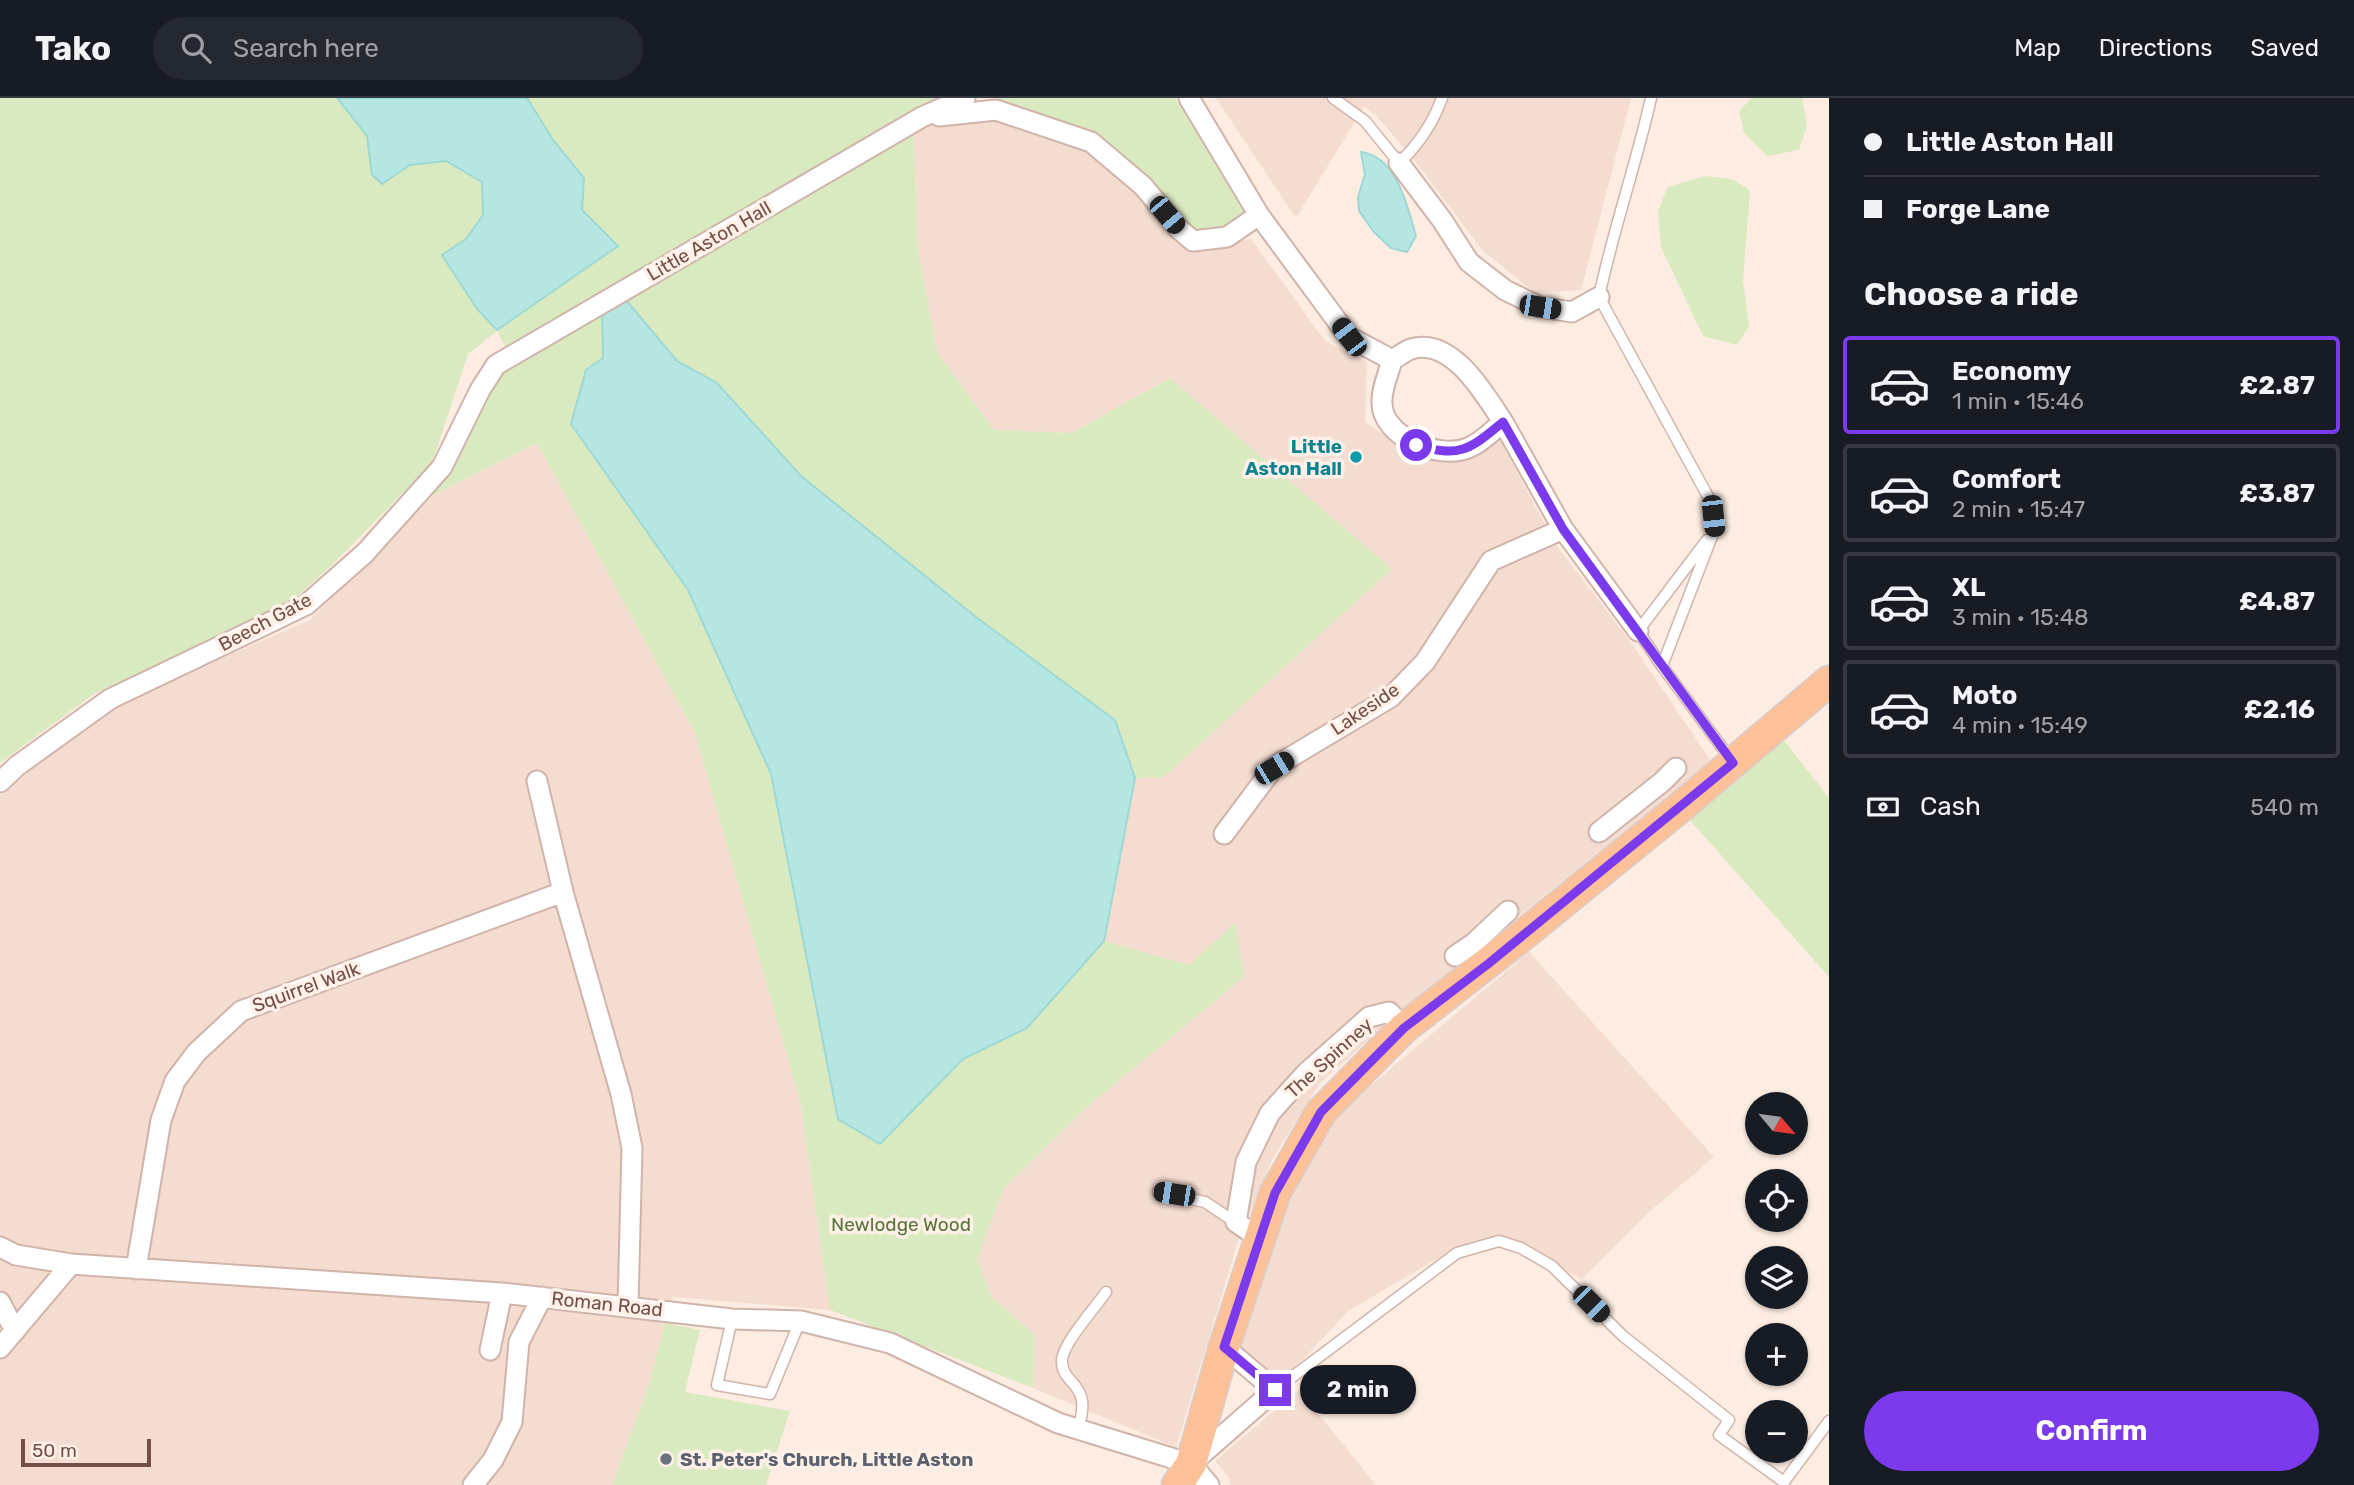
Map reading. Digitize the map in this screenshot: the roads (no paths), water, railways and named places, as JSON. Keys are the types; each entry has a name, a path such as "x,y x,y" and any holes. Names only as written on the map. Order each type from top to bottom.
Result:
{"main road":[{"path":"1192,1478 1224,1347 1247,1230 1275,1193 1321,1112 1481,954 1683,805 1829,681"}],"street":[{"name":"Little Aston Hall","path":"496,365 922,117 965,98"},
{"path":"1189,98 1259,215 1349,337 1392,360"},
{"name":"Little Aston Hall","path":"922,117 996,110 1091,142 1143,186 1179,229 1193,241 1227,237 1259,215"},
{"path":"1399,163 1442,220 1469,262 1505,290 1540,307 1572,312 1599,297"},
{"path":"1503,422 1468,448 1451,452 1416,445 1390,426 1381,404 1392,360 1412,348 1437,349 1452,358 1475,381 1503,422 1563,529 1638,631"},
{"name":"Beech Gate","path":"0,782 17,766 110,699 306,606 365,553 442,467 480,390 496,365"},
{"name":"Lakeside","path":"1224,834 1274,768 1391,697 1425,662 1491,561 1563,529"},
{"path":"1599,832 1676,768"},
{"path":"537,780 563,892 621,1094 632,1148 628,1306"},
{"path":"1662,782 1683,805"},
{"name":"Squirrel Walk","path":"136,1269 161,1120 175,1081 196,1053 227,1023 241,1011 563,892"},
{"path":"1455,956 1481,954 1508,911"},
{"name":"The Spinney","path":"1247,1230 1246,1162 1270,1113 1306,1073 1369,1017 1389,1013 1404,1028"},
{"name":"Roman Road","path":"0,1247 16,1255 71,1264 502,1293 732,1319 801,1321 890,1343 1058,1423 1192,1478"},
{"path":"0,1348 71,1264"},
{"path":"490,1349 502,1293"},
{"path":"473,1485 493,1460 512,1422 519,1342 542,1297"},
{"path":"0,1302 15,1331"},
{"path":"1192,1478 1275,1390 1224,1347"}],"lane":[{"path":"1333,98 1365,121 1399,163 1416,145 1436,114 1442,98"},
{"path":"1651,98 1599,297 1711,502 1714,531 1662,666"},
{"path":"1714,531 1638,631 1733,763"},
{"path":"1158,1192 1205,1202 1247,1230"},
{"path":"1275,1390 1457,1252 1499,1241 1521,1248 1552,1266 1623,1336 1729,1420 1719,1435 1784,1482 1829,1421"},
{"path":"1078,1429 1084,1402 1063,1369 1063,1353 1106,1292"},
{"path":"732,1319 717,1385 770,1394 801,1321"}],"water":[{"path":"337,98 527,98 553,140 584,178 582,210 618,246 497,330 477,309 442,255 466,239 483,215 482,182 446,161 410,165 382,184 372,175 367,136"},
{"path":"1361,152 1384,163 1399,184 1416,236 1407,252 1391,248 1374,232 1359,211 1358,197 1365,174"},
{"path":"621,294 677,361 717,383 801,476 976,617 1115,720 1135,778 1104,941 1027,1028 963,1059 880,1144 838,1119 771,774 688,590 571,424 586,370 603,358 602,307"}],"place":[{"name":"Little Aston Hall","path":"1356,457"},
{"name":"St. Peter's Church, Little Aston","path":"666,1459"}],"park label":[{"name":"Newlodge Wood","path":"901,1224"}]}
